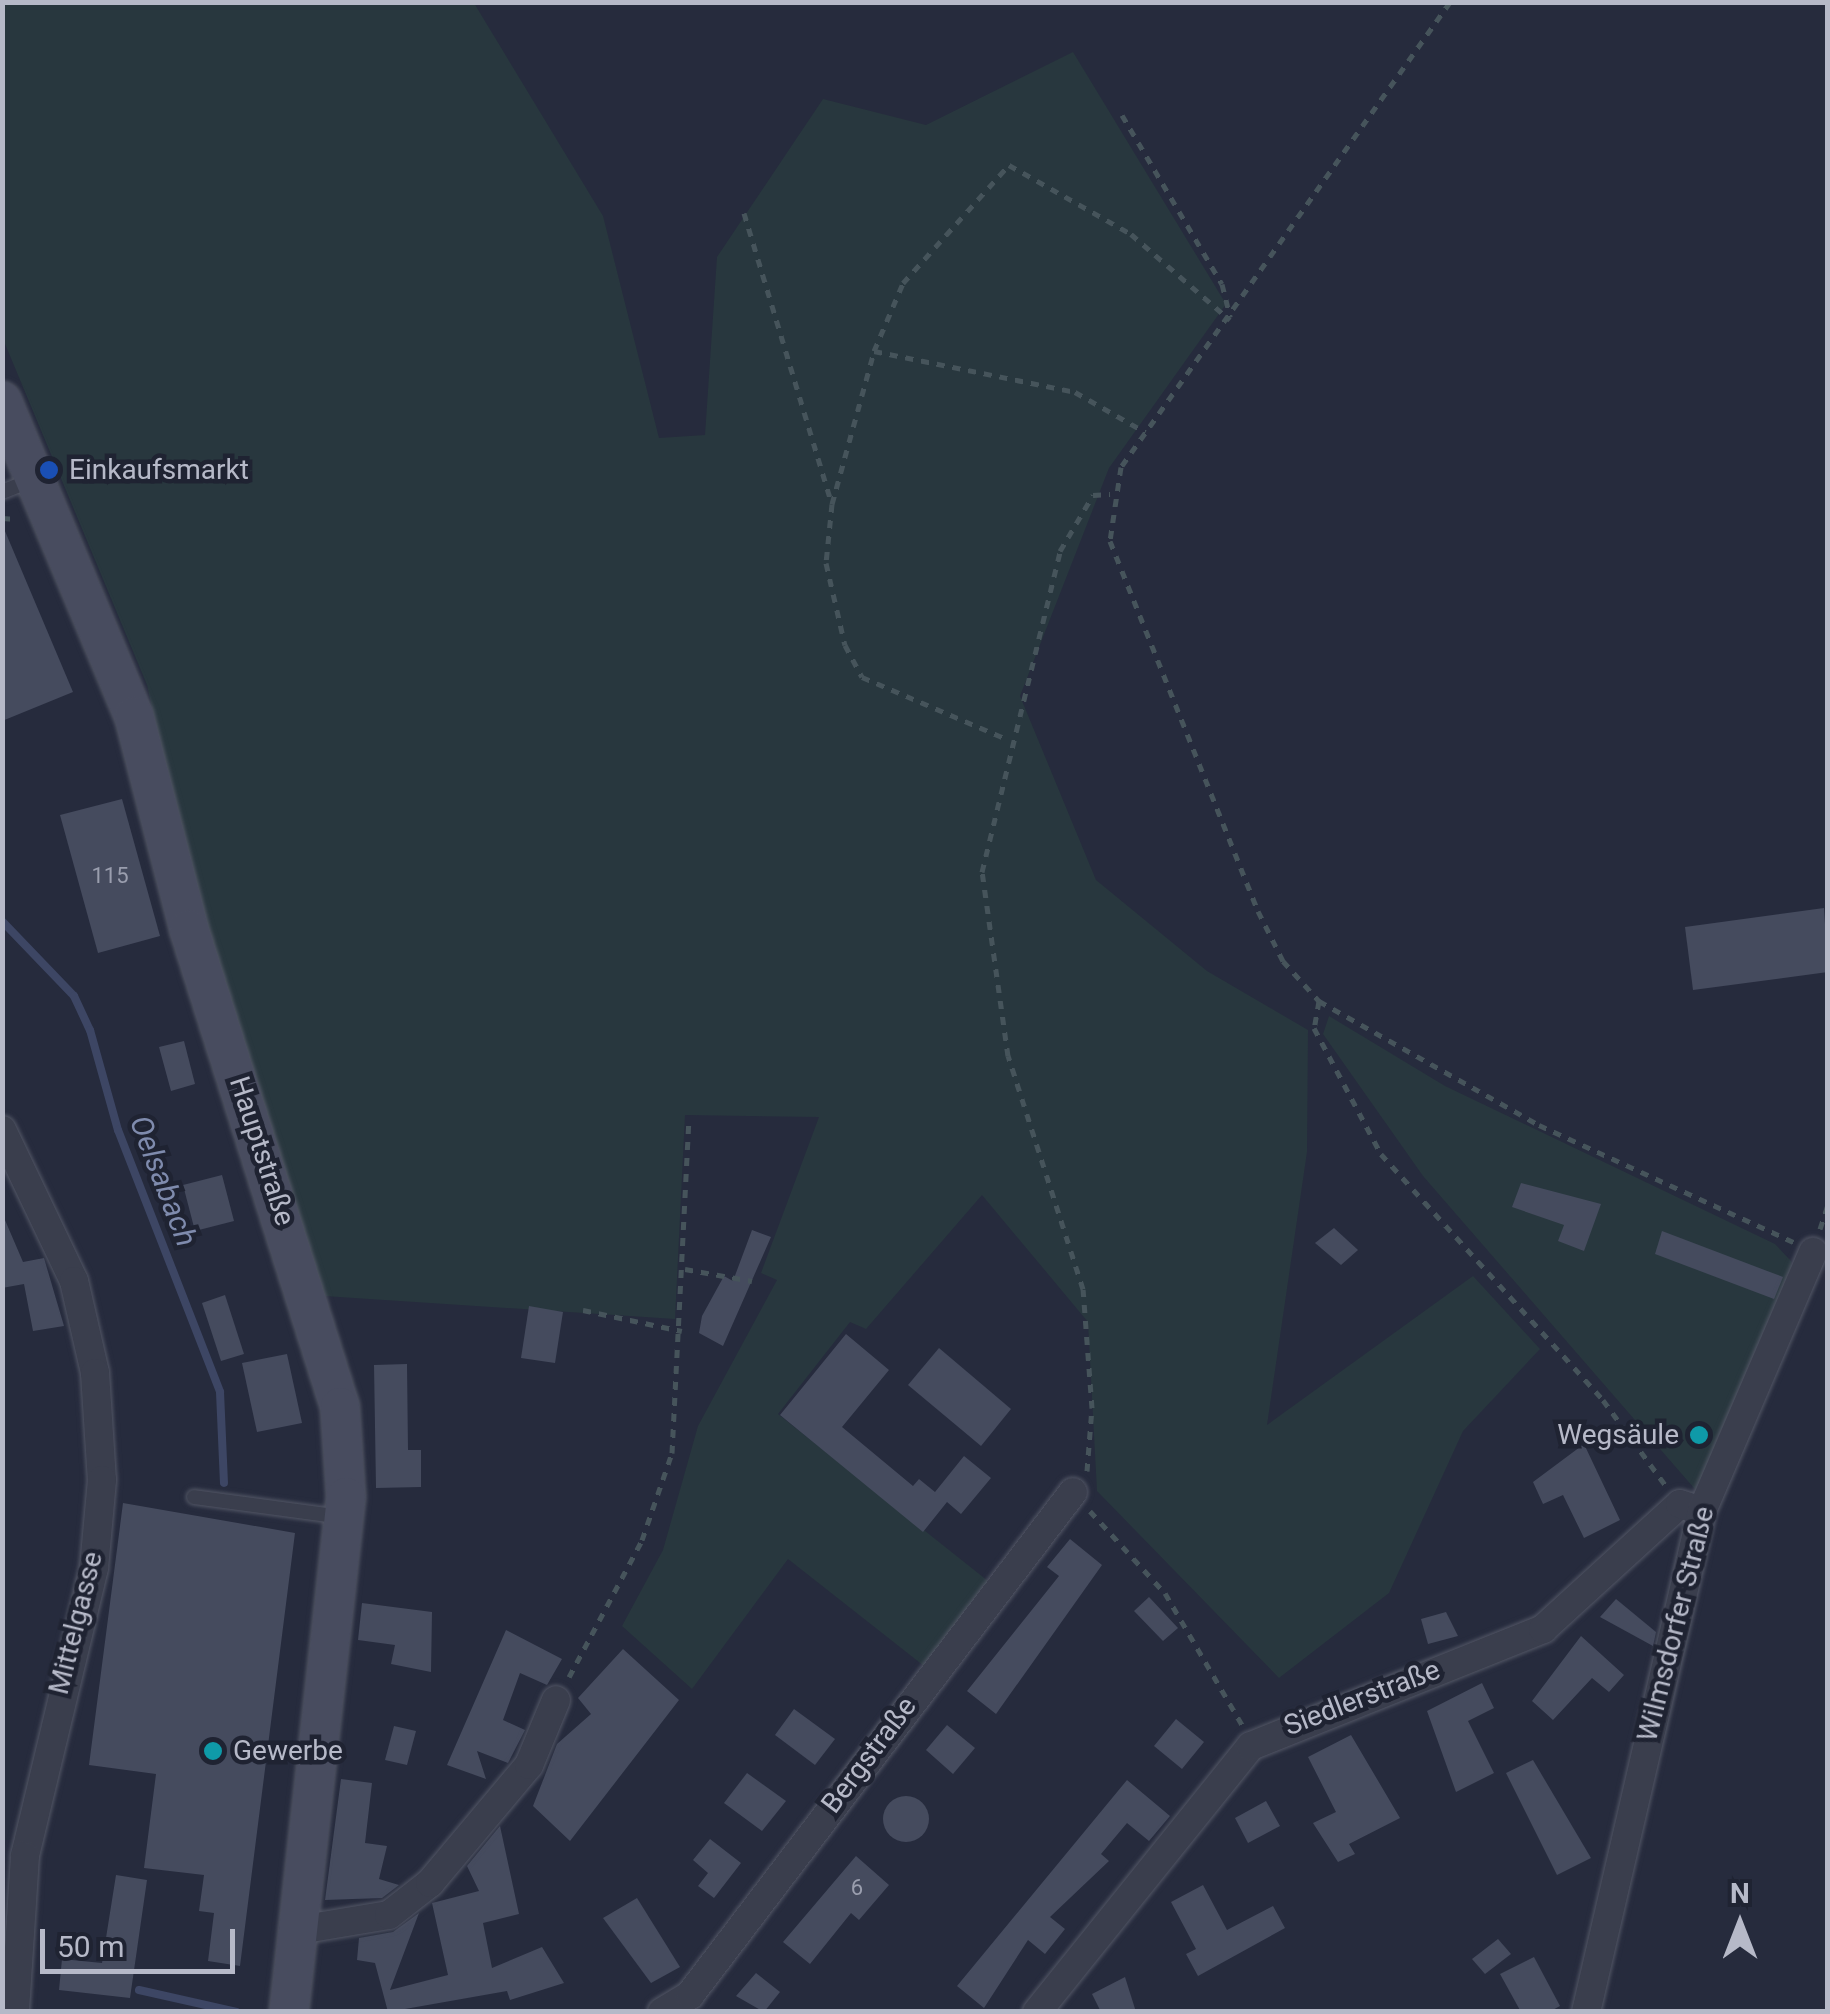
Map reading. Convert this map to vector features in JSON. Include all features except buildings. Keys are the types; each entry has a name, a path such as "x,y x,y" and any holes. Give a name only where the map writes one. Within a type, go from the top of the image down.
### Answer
{"main road":[{"name":"Hauptstraße","path":"2,401 20,485 134,716 198,983 320,1324 340,1407 344,1517 293,1930 289,2012"}],"street":[{"name":"Mittelgasse","path":"2,1130 74,1281 95,1372 102,1480 94,1568 25,1856 14,2012"},
{"name":"Wilmsdorfer Straße","path":"1586,2012 1691,1508 1812,1252"},
{"name":"Bergstraße","path":"662,2012 690,1995 1073,1492"},
{"name":"Siedlerstraße","path":"1037,2012 1252,1746 1543,1629 1691,1508"},
{"path":"293,1930 389,1916 430,1882 529,1765 556,1700"}],"lane":[{"path":"194,1497 344,1517"}],"path":[{"path":"1450,2 1230,320 1145,432 1110,494 1110,541 1243,876 1283,961 1319,1001 1539,1126 1812,1252"},
{"path":"1122,115 1222,284 1230,320"},
{"path":"1008,739 862,677 845,645 826,563 832,504 874,351 902,284 1009,165 1132,234 1230,320"},
{"path":"744,213 832,504"},
{"path":"874,351 1075,392 1145,432"},
{"path":"1110,494 1094,495 1060,551 1008,739 982,872 986,952 1088,1322 1091,1442 1073,1492 1165,1593 1219,1672 1252,1746"},
{"path":"1319,1001 1314,1028 1380,1154 1603,1400 1691,1508"},
{"path":"556,1700 648,1523 681,1408 689,1119"},
{"path":"685,1269 752,1281"},
{"path":"583,1310 683,1331"}],"shaded area":[{"path":"3,3 474,3 603,216 659,438 705,435 717,257 823,99 926,125 1073,52 1226,304 1109,468 1020,696 1096,880 1207,971 1308,1030 1307,1152 1267,1425 1473,1276 1540,1349 1463,1431 1389,1593 1279,1678 1097,1491 1088,1322 982,1195 866,1329 850,1322 778,1414 988,1581 924,1666 788,1559 692,1689 622,1626 663,1550 698,1426 777,1280 761,1273 819,1117 685,1115 675,1319 324,1296 196,907 147,685 3,339"},
{"path":"1329,1016 1445,1086 1775,1244 1791,1261 1793,1275 1700,1495 1423,1176 1323,1034"}],"waterway":[{"name":"Oelsabach","path":"2,921 74,996 90,1030 118,1130 220,1392 224,1483"},
{"name":"Oelsabach","path":"139,1990 237,2012"}],"place":[{"name":"Einkaufsmarkt","path":"49,470"},
{"name":"Wegsäule","path":"1699,1435"},
{"name":"Gewerbe","path":"213,1751"}]}
